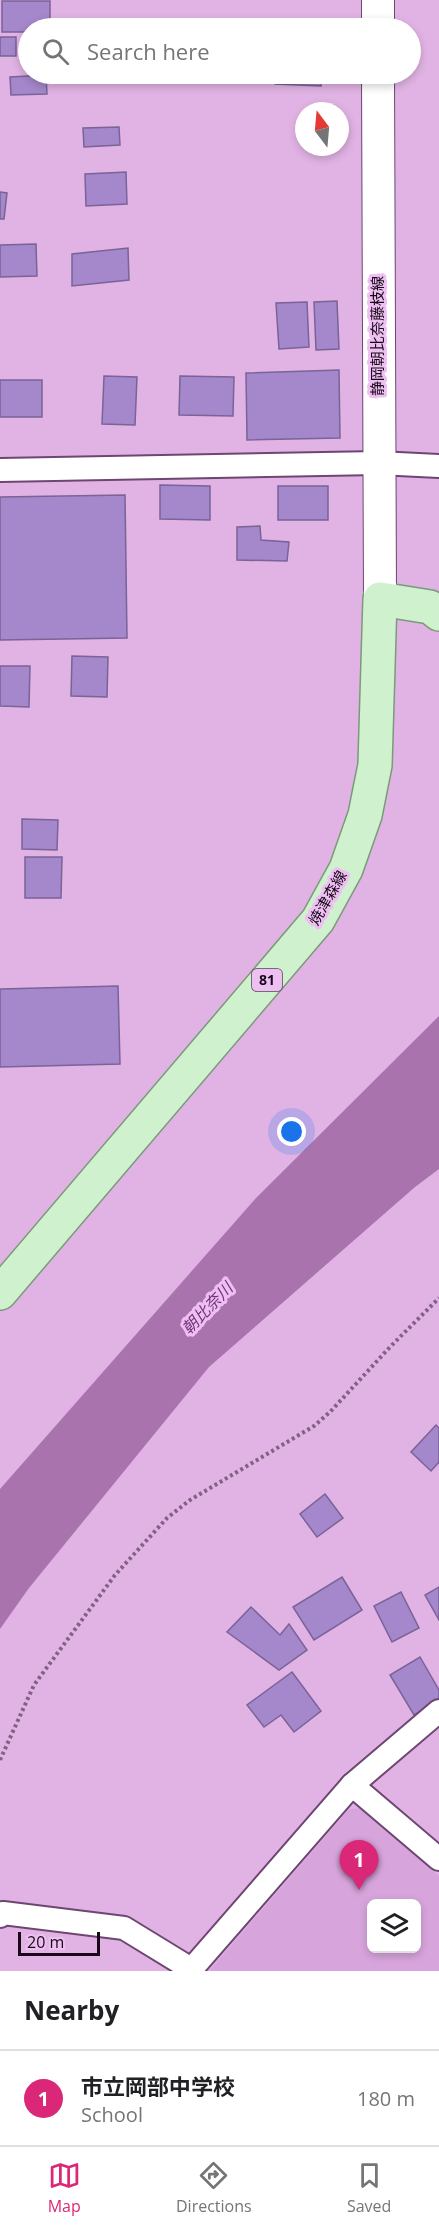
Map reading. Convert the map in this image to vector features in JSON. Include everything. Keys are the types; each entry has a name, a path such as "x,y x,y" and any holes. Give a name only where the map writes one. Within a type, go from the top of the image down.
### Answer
{"main road":[{"path":"378,0 378,18"},
{"name":"静岡朝比奈藤枝線","path":"378,84 380,599"},
{"path":"380,599 430,607 439,614"},
{"name":"焼津森線","path":"0,1293 318,920 346,869 365,815 375,765 380,599"}],"street":[{"path":"0,470 378,463 439,466"},
{"path":"0,1916 3,1913 124,1928 190,1970 352,1785 439,1711"},
{"path":"352,1785 439,1859"}],"path":[{"path":"0,1760 34,1685 115,1575 167,1518 190,1500 314,1426 439,1298"}],"shaded area":[{"path":"361,1808 439,1876 439,1971 209,1971 349,1809"}],"water":[{"name":"朝比奈川","path":"439,1016 439,1169 415,1187 209,1367 29,1588 0,1629 0,1489 256,1198"}],"building":[{"path":"2,1 50,1 50,18 18,18 18,32 2,32"},
{"path":"0,37 16,37 16,56 0,56"},
{"path":"10,77 18,77 18,84 46,84 47,94 11,95"},
{"path":"275,84 321,84 321,86"},
{"path":"119,127 120,145 84,147 83,128"},
{"path":"126,172 127,204 86,206 85,174"},
{"path":"0,192 7,193 4,219 0,219"},
{"path":"36,244 37,276 0,277 0,245"},
{"path":"128,248 129,280 72,286 72,254"},
{"path":"337,301 339,349 316,350 314,302"},
{"path":"307,302 309,347 279,349 276,303"},
{"path":"339,370 340,438 247,440 246,373"},
{"path":"104,376 137,377 135,425 102,424"},
{"path":"180,376 234,377 233,416 179,415"},
{"path":"0,380 42,380 42,417 0,417"},
{"path":"160,485 210,486 210,520 160,519"},
{"path":"278,486 328,486 328,520 278,520"},
{"path":"125,495 127,638 0,640 0,497"},
{"path":"260,526 261,540 289,542 287,561 237,560 237,527"},
{"path":"72,656 108,657 107,697 71,696"},
{"path":"0,666 30,666 29,707 0,706"},
{"path":"22,819 58,820 57,850 22,849"},
{"path":"25,857 62,857 61,898 25,898"},
{"path":"118,986 120,1064 0,1067 0,989"},
{"path":"436,1425 439,1428 439,1462 431,1471 411,1452"},
{"path":"325,1494 343,1518 317,1537 300,1514"},
{"path":"342,1577 362,1610 314,1640 293,1607"},
{"path":"439,1587 439,1620 425,1595"},
{"path":"401,1592 419,1628 392,1642 374,1606"},
{"path":"251,1607 280,1635 289,1624 307,1650 279,1670 227,1632"},
{"path":"420,1657 439,1690 439,1700 414,1715 390,1675"},
{"path":"292,1672 321,1711 294,1732 281,1715 264,1727 247,1705"}],"place":[{"name":"市立岡部中学校","path":"359,1890"}]}
